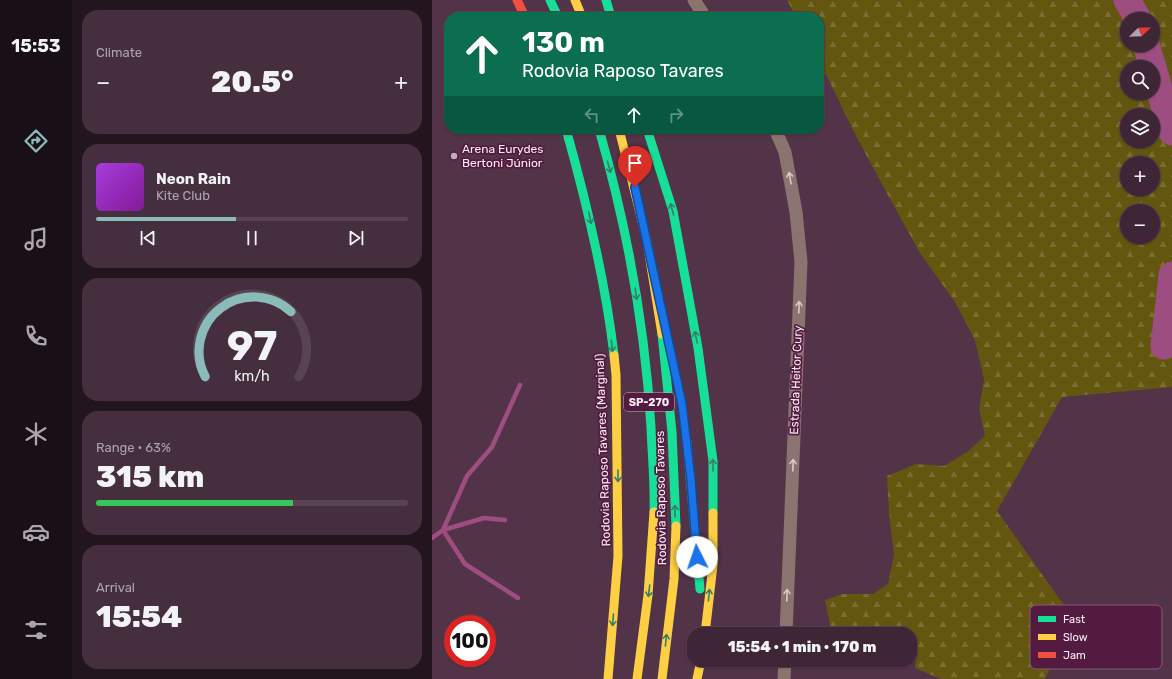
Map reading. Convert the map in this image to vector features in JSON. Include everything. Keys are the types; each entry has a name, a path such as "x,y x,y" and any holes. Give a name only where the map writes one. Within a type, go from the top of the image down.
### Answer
{"highway":[{"path":"517,0 523,12"},
{"path":"550,0 556,12"},
{"path":"575,0 580,12"},
{"path":"606,0 610,12"},
{"name":"Rodovia Raposo Tavares (Marginal)","path":"567,134 589,212 608,305 616,375 618,556 608,679"},
{"name":"Rodovia Raposo Tavares","path":"600,134 620,208 634,279 644,353 650,419 654,509 651,576 638,679"},
{"name":"Rodovia Raposo Tavares","path":"621,134 632,172 653,274 668,376 674,472 675,565 662,679"},
{"path":"649,134 673,211 698,348 713,461 713,565 705,627"},
{"path":"653,274 675,373"},
{"path":"686,434 703,627"},
{"path":"697,679 700,667"}],"street":[{"path":"694,0 702,12"},
{"name":"Estrada Heitor Cury","path":"777,134 785,152 796,212 801,262 786,627"},
{"path":"784,679 785,667"}],"green space":[{"path":"787,0 1172,0 1172,387 1062,397 997,511 1064,605 1030,605 1030,669 1050,669 1045,679 941,679 915,668 917,667 917,627 831,627 825,600 843,594 873,594 888,584 894,555 889,513 887,476 916,464 944,466 967,452 985,436 979,409 984,379 975,340 955,302 920,253 855,134 824,70 824,12 793,12"}],"waterway":[{"path":"1127,0 1134,12"},
{"path":"1148,52 1151,60"},
{"path":"1160,92 1172,132"},
{"path":"1164,346 1172,275"},
{"path":"518,598 465,564 443,530 467,476 492,447 520,385"},
{"path":"432,538 443,530 484,518 505,520"}],"traffic: fast":[{"path":"550,0 556,12"},
{"path":"606,0 610,12"},
{"path":"567,134 581,185 600,269 606,298 614,355"},
{"path":"600,134 626,239 639,314 651,427 654,512"},
{"path":"649,134 673,211 698,348 713,461 713,513"},
{"path":"662,334 672,432 676,526"},
{"path":"687,442 700,589"}],"traffic: slow":[{"path":"575,0 580,12"},
{"path":"620,134 647,241 662,334"},
{"path":"608,679 618,556 616,375 614,355"},
{"path":"637,679 648,595 654,512"},
{"path":"706,627 713,565 713,513"},
{"path":"662,679 674,579 676,526"},
{"path":"697,679 700,667"}],"traffic: jam":[{"path":"517,0 523,12"}],"place":[{"name":"Arena Eurydes Bertoni Júnior","path":"454,156"}],"route":[{"path":"635,187 682,404 691,480 697,557"}]}
